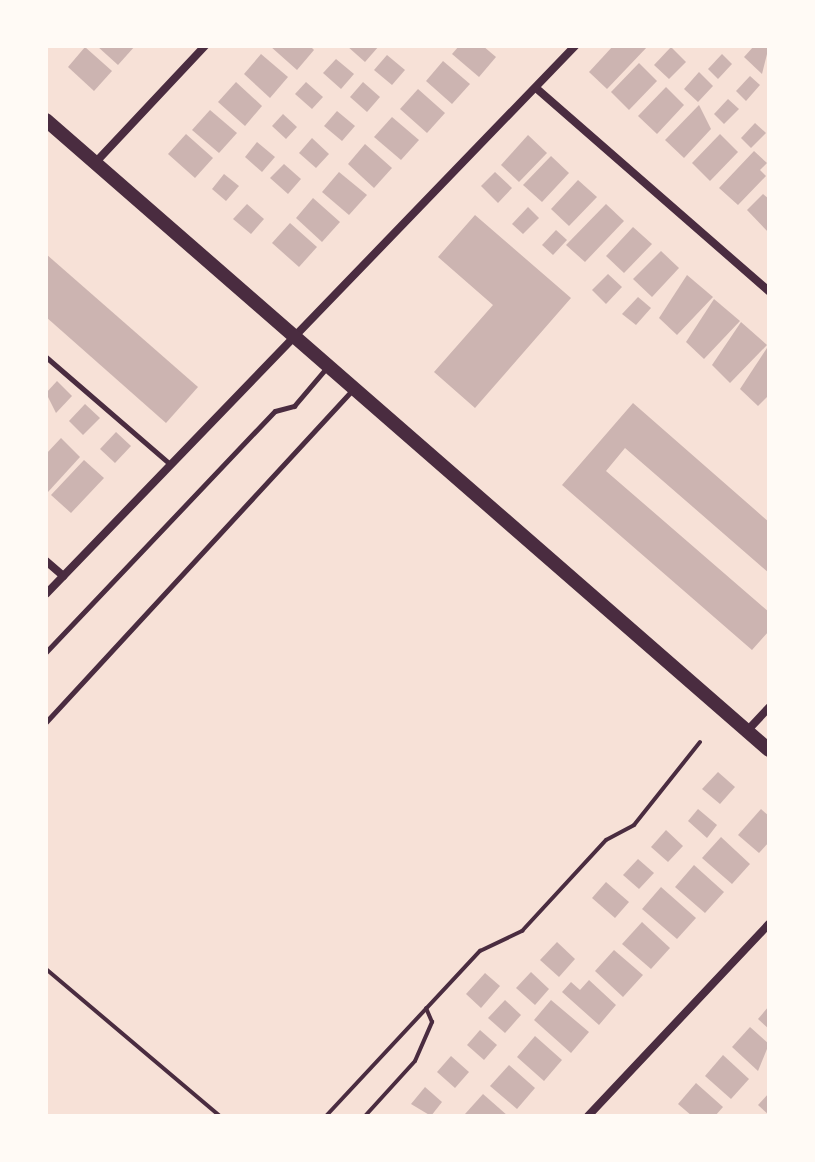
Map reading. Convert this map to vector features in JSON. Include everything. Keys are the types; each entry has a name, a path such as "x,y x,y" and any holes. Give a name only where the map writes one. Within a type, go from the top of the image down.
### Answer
{"main road":[{"path":"46,120 769,750"}],"street":[{"path":"95,163 205,46"},
{"path":"46,594 169,463 575,46"},
{"path":"536,88 769,291"},
{"path":"46,561 63,576"},
{"path":"747,731 769,707"},
{"path":"588,1116 769,924"}],"lane":[{"path":"46,357 169,463"},
{"path":"46,652 275,411 294,406 329,366"},
{"path":"46,722 354,387"}],"path":[{"path":"326,1116 480,951 522,931 606,840 634,825 700,742"},
{"path":"46,969 220,1116"},
{"path":"365,1116 415,1061 432,1022 426,1008"}],"building":[{"path":"97,46 135,46 118,65"},
{"path":"270,46 310,46 314,50 297,70"},
{"path":"347,46 379,46 365,62"},
{"path":"459,46 483,46 496,57 479,77 452,54"},
{"path":"613,46 648,46 607,89 589,72"},
{"path":"754,46 769,46 762,74 744,57"},
{"path":"85,47 112,71 94,91 68,67"},
{"path":"671,47 686,62 669,79 654,65"},
{"path":"261,54 288,77 270,98 244,74"},
{"path":"722,54 732,64 718,79 708,69"},
{"path":"387,55 405,70 392,85 374,70"},
{"path":"336,59 354,74 341,89 323,73"},
{"path":"443,61 470,84 452,104 426,81"},
{"path":"639,63 657,81 629,110 611,92"},
{"path":"699,72 713,86 698,102 684,89"},
{"path":"750,76 760,85 746,101 736,91"},
{"path":"236,82 262,106 245,126 218,102"},
{"path":"306,82 323,97 312,109 295,94"},
{"path":"363,82 380,97 367,112 350,97"},
{"path":"666,87 684,105 657,134 638,116"},
{"path":"418,89 445,113 427,133 400,109"},
{"path":"728,99 739,109 724,124 714,114"},
{"path":"699,105 711,129 684,158 665,140"},
{"path":"210,110 237,133 219,153 192,130"},
{"path":"337,111 355,126 342,141 324,126"},
{"path":"283,114 297,127 286,139 272,126"},
{"path":"392,117 419,140 401,160 374,137"},
{"path":"755,123 766,133 751,148 741,138"},
{"path":"186,134 213,158 195,178 168,154"},
{"path":"720,134 738,152 710,181 692,163"},
{"path":"528,135 547,153 519,182 501,165"},
{"path":"312,138 329,154 316,168 299,153"},
{"path":"257,142 275,157 262,172 245,157"},
{"path":"365,144 392,168 374,188 348,164"},
{"path":"754,151 767,163 760,170 766,176 738,205 719,188"},
{"path":"551,156 569,173 542,202 523,185"},
{"path":"284,164 301,179 288,194 270,178"},
{"path":"339,172 367,195 349,215 322,192"},
{"path":"495,172 512,188 498,203 481,186"},
{"path":"224,174 239,186 226,201 212,189"},
{"path":"578,180 597,197 569,226 551,209"},
{"path":"763,194 769,199 769,233 747,210"},
{"path":"313,198 340,222 322,242 296,218"},
{"path":"247,204 264,219 251,234 233,219"},
{"path":"606,204 624,221 585,262 566,245"},
{"path":"528,207 539,218 523,234 512,224"},
{"path":"475,215 571,298 475,408 434,372 493,305 438,257"},
{"path":"290,223 317,247 299,267 272,243"},
{"path":"633,227 652,244 624,273 606,256"},
{"path":"556,230 567,240 553,255 542,245"},
{"path":"661,251 679,268 652,297 633,279"},
{"path":"46,254 198,387 166,423 46,317"},
{"path":"608,274 622,287 606,304 592,290"},
{"path":"687,275 713,297 677,335 659,318"},
{"path":"638,297 651,308 636,325 622,314"},
{"path":"714,299 740,321 704,359 686,342"},
{"path":"741,322 767,345 730,383 712,365"},
{"path":"769,345 769,395 758,406 740,389"},
{"path":"57,381 72,396 56,413 46,393"},
{"path":"633,403 769,522 769,573 625,448 606,471 769,612 769,631 752,650 562,485"},
{"path":"85,404 100,418 83,435 69,421"},
{"path":"116,432 131,446 115,463 100,449"},
{"path":"61,438 80,457 48,492 46,454"},
{"path":"84,460 104,478 71,513 51,495"},
{"path":"718,772 735,787 720,804 702,789"},
{"path":"698,809 717,825 707,838 688,821"},
{"path":"761,809 769,816 769,842 759,853 738,835"},
{"path":"666,830 683,846 668,862 651,847"},
{"path":"721,837 750,864 732,884 702,858"},
{"path":"638,859 654,873 639,889 623,875"},
{"path":"694,865 724,892 705,913 675,887"},
{"path":"606,882 629,902 615,918 592,898"},
{"path":"661,887 696,918 677,939 642,909"},
{"path":"642,922 670,948 651,969 622,944"},
{"path":"557,942 575,959 559,977 540,960"},
{"path":"614,950 643,975 623,997 595,971"},
{"path":"531,972 549,989 535,1005 516,988"},
{"path":"485,973 500,986 481,1008 466,994"},
{"path":"589,980 616,1005 599,1025 562,992 571,982 580,990"},
{"path":"505,1000 521,1015 505,1033 488,1018"},
{"path":"551,1000 589,1032 571,1053 534,1020"},
{"path":"769,1006 769,1029 758,1019"},
{"path":"750,1027 769,1044 758,1071 732,1047"},
{"path":"480,1030 497,1045 484,1060 467,1045"},
{"path":"535,1036 562,1060 544,1081 517,1057"},
{"path":"723,1055 749,1079 731,1099 705,1076"},
{"path":"451,1056 469,1072 455,1088 437,1072"},
{"path":"509,1065 535,1088 517,1109 490,1086"},
{"path":"696,1083 723,1107 715,1116 692,1116 678,1104"},
{"path":"425,1087 442,1102 431,1116 411,1104"},
{"path":"769,1093 769,1115 758,1105"},
{"path":"483,1094 508,1116 465,1114"}]}
